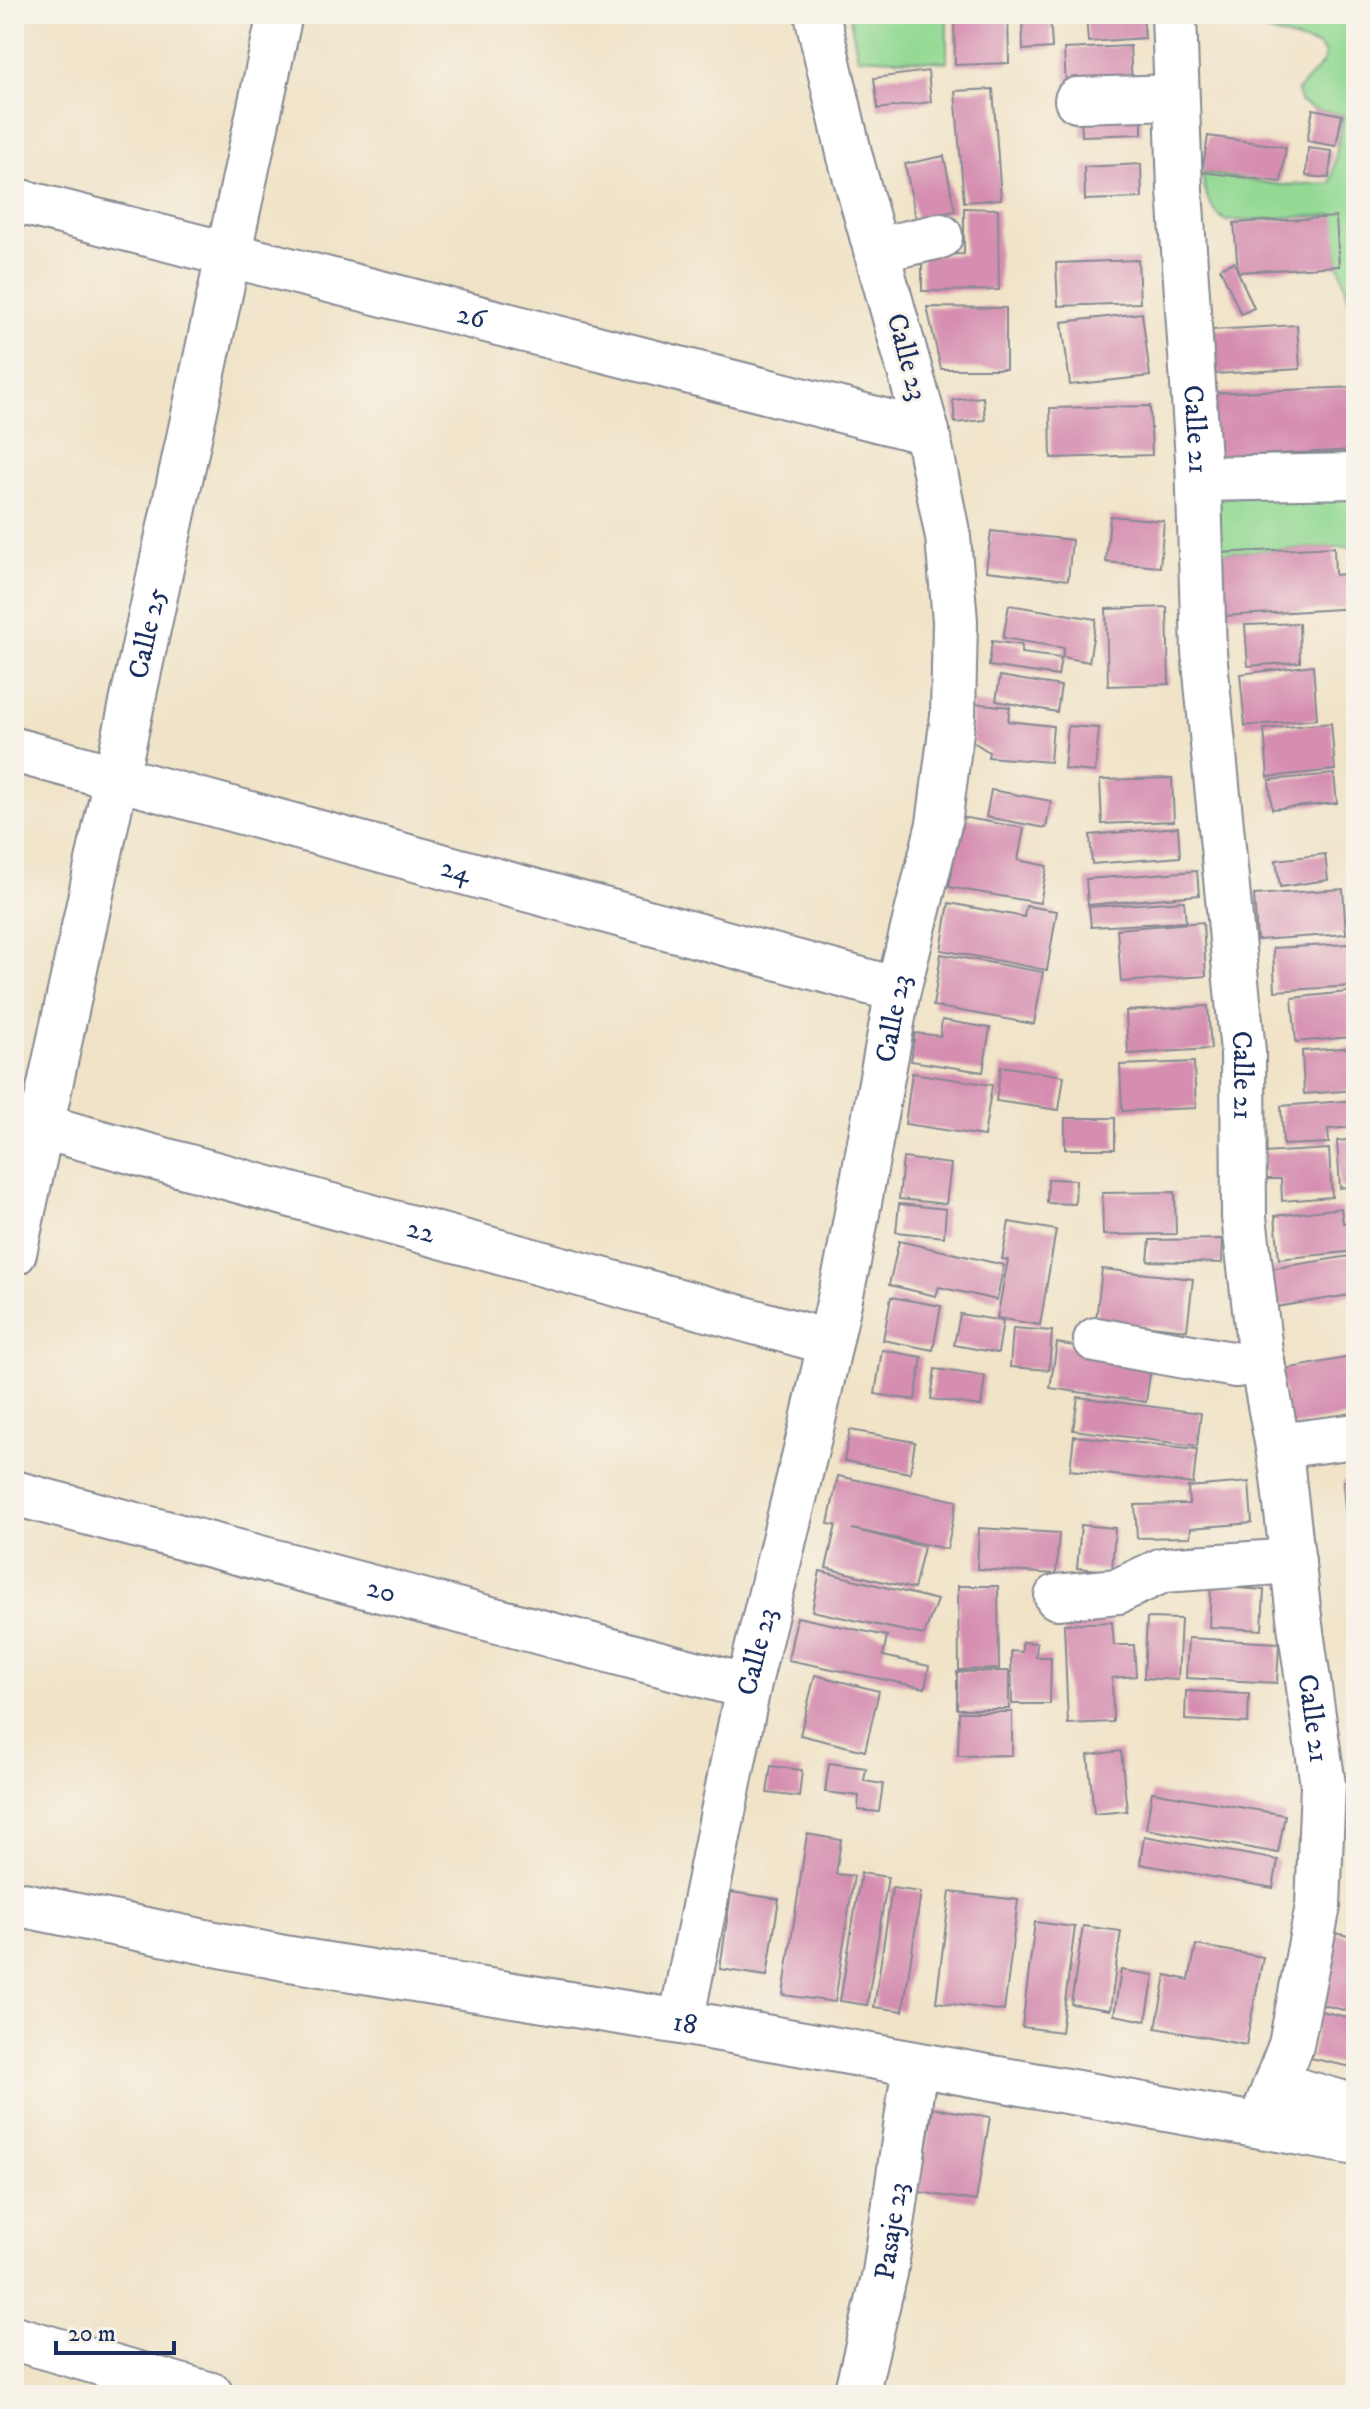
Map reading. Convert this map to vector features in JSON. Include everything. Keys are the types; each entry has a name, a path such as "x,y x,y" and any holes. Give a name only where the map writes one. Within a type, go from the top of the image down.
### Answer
{"street":[{"name":"Calle 25","path":"14,1253 27,1122 114,777 280,14"},
{"name":"Calle 23","path":"681,2022 748,1687 811,1429 852,1240 898,990 939,824 953,716 955,621 948,537 927,432 850,157 817,14"},
{"name":"Calle 21","path":"1174,14 1176,97 1199,479 1204,652 1243,1052 1244,1217 1262,1361 1278,1446 1293,1561 1339,1788 1291,2045 1260,2125"},
{"path":"1077,100 1176,97"},
{"name":"26","path":"14,200 927,432"},
{"path":"877,250 940,236"},
{"path":"1199,479 1356,476"},
{"name":"24","path":"14,750 898,990"},
{"name":"22","path":"27,1122 828,1342"},
{"path":"1096,1340 1236,1365 1262,1361"},
{"path":"1278,1446 1356,1436"},
{"name":"20","path":"14,1493 748,1687"},
{"path":"1057,1597 1118,1591 1163,1570 1293,1561"},
{"name":"18","path":"14,1903 284,1958 681,2022 1356,2143"},
{"name":"Pasaje 23","path":"856,2395 863,2376 885,2273 915,2065"},
{"path":"1278,2085 1356,2107"},
{"path":"14,2338 211,2395"}],"green space":[{"path":"849,14 947,14 947,62 858,57"},
{"path":"1223,14 1356,14 1356,322 1339,265 1334,215 1226,221 1208,200 1203,173 1281,185 1331,183 1343,115 1316,110 1300,102 1297,91 1323,63 1325,53 1319,46 1226,20"},
{"path":"1356,450 1356,461 1215,457"},
{"path":"1356,486 1356,546 1219,553 1218,498"}],"building":[{"path":"954,14 1008,14 1009,63 955,65"},
{"path":"1022,14 1050,14 1052,48 1023,50"},
{"path":"1086,14 1143,14 1145,38 1088,42"},
{"path":"1130,46 1132,86 1066,88 1064,49"},
{"path":"928,71 931,102 878,109 874,78"},
{"path":"993,89 1001,199 964,202 955,91"},
{"path":"1313,109 1342,115 1336,146 1307,141"},
{"path":"1142,112 1142,134 1082,136 1081,114"},
{"path":"1208,136 1286,147 1281,182 1202,172"},
{"path":"1308,148 1332,151 1329,178 1306,176"},
{"path":"944,156 955,211 916,219 905,164"},
{"path":"1141,164 1142,198 1085,200 1084,167"},
{"path":"964,208 998,209 999,290 922,291 922,255 964,254"},
{"path":"1336,217 1339,266 1238,272 1234,223"},
{"path":"1138,260 1140,303 1058,306 1056,263"},
{"path":"1234,262 1254,308 1241,314 1220,268"},
{"path":"927,307 1006,308 1006,369 941,369"},
{"path":"1142,313 1150,376 1070,385 1062,322"},
{"path":"1297,325 1300,369 1215,374 1212,330"},
{"path":"1356,387 1356,450 1215,457 1212,393"},
{"path":"983,397 985,420 955,423 953,400"},
{"path":"1150,406 1152,455 1051,458 1050,408"},
{"path":"1110,516 1164,521 1160,567 1106,562"},
{"path":"991,531 1072,540 1068,580 986,571"},
{"path":"1334,547 1335,575 1356,573 1356,608 1223,616 1219,553"},
{"path":"1009,605 1096,619 1089,662 1062,657 1064,648 1003,638"},
{"path":"1167,607 1169,684 1108,686 1106,609"},
{"path":"1299,623 1300,662 1248,666 1245,625"},
{"path":"992,641 1022,645 1021,653 1061,658 1058,676 989,666"},
{"path":"1313,665 1317,719 1245,726 1240,674"},
{"path":"1000,676 1061,686 1057,712 996,701"},
{"path":"972,703 1010,707 1008,721 1053,726 1050,762 988,757 989,752 972,741"},
{"path":"1331,723 1335,770 1268,777 1264,729"},
{"path":"1068,726 1099,728 1095,772 1064,769"},
{"path":"1334,774 1337,803 1272,809 1269,780"},
{"path":"1172,778 1174,821 1102,824 1100,780"},
{"path":"991,790 1051,801 1046,828 986,817"},
{"path":"961,817 1024,828 1018,860 1047,866 1040,903 949,887"},
{"path":"1178,827 1180,857 1092,864 1090,835"},
{"path":"1325,854 1328,880 1280,887 1276,860"},
{"path":"1197,871 1199,895 1088,905 1086,879"},
{"path":"1343,889 1346,934 1257,940 1254,895"},
{"path":"1184,901 1186,922 1091,927 1089,907"},
{"path":"949,903 1024,917 1026,906 1057,911 1047,970 941,950"},
{"path":"1203,922 1206,976 1121,982 1117,929"},
{"path":"1349,944 1352,986 1275,991 1273,948"},
{"path":"941,954 1043,972 1034,1024 933,1006"},
{"path":"1356,991 1356,1018 1349,1019 1351,1037 1296,1042 1292,998"},
{"path":"1208,1006 1211,1049 1128,1054 1126,1011"},
{"path":"942,1020 990,1028 983,1072 911,1061 915,1033 940,1036"},
{"path":"1356,1047 1356,1090 1304,1094 1302,1051"},
{"path":"1194,1062 1196,1108 1122,1111 1120,1065"},
{"path":"1001,1066 1064,1076 1059,1110 996,1101"},
{"path":"912,1073 992,1085 984,1136 905,1124"},
{"path":"1356,1100 1356,1127 1328,1129 1329,1143 1283,1145 1281,1106"},
{"path":"1065,1118 1115,1118 1115,1149 1065,1149"},
{"path":"1356,1139 1356,1186 1340,1188 1337,1141"},
{"path":"1329,1149 1332,1197 1282,1201 1281,1179 1265,1179 1263,1153"},
{"path":"903,1158 951,1164 946,1204 899,1199"},
{"path":"1048,1179 1076,1180 1075,1204 1047,1203"},
{"path":"1175,1192 1176,1234 1103,1235 1102,1193"},
{"path":"899,1204 946,1209 944,1237 896,1232"},
{"path":"1341,1208 1343,1223 1356,1222 1356,1251 1279,1259 1275,1216"},
{"path":"1009,1222 1056,1230 1040,1325 997,1318 1008,1260 1002,1259"},
{"path":"1223,1239 1222,1263 1148,1261 1150,1240"},
{"path":"899,1241 1004,1265 997,1300 939,1287 936,1296 889,1285"},
{"path":"1356,1255 1356,1294 1276,1307 1269,1269"},
{"path":"1102,1269 1193,1279 1187,1330 1096,1320"},
{"path":"891,1297 941,1306 933,1350 883,1340"},
{"path":"960,1314 1003,1321 998,1353 954,1345"},
{"path":"1013,1328 1052,1331 1049,1370 1010,1367"},
{"path":"1057,1343 1152,1360 1146,1402 1050,1388"},
{"path":"882,1350 922,1357 915,1400 875,1394"},
{"path":"1356,1356 1356,1415 1289,1427 1280,1370"},
{"path":"935,1369 985,1376 981,1406 931,1399"},
{"path":"1078,1397 1201,1413 1197,1446 1073,1430"},
{"path":"850,1430 915,1442 910,1473 844,1461"},
{"path":"1074,1436 1197,1449 1193,1484 1070,1470"},
{"path":"838,1476 957,1501 947,1549 852,1529 924,1547 914,1589 826,1568 836,1525 828,1524"},
{"path":"1343,1481 1356,1481 1356,1534 1347,1535"},
{"path":"1249,1482 1252,1523 1191,1528 1190,1537 1137,1538 1135,1505 1189,1504 1188,1487"},
{"path":"1081,1525 1115,1528 1112,1571 1077,1568"},
{"path":"979,1528 1059,1533 1056,1574 977,1569"},
{"path":"820,1571 937,1600 924,1635 812,1611"},
{"path":"958,1586 998,1586 999,1669 959,1670"},
{"path":"1211,1586 1264,1590 1262,1630 1209,1627"},
{"path":"797,1617 887,1636 883,1656 929,1666 925,1688 788,1660"},
{"path":"1147,1618 1181,1619 1178,1680 1144,1678"},
{"path":"1112,1622 1114,1645 1134,1645 1136,1676 1112,1678 1113,1722 1068,1724 1064,1624"},
{"path":"1188,1638 1279,1643 1277,1683 1186,1678"},
{"path":"1022,1642 1037,1643 1036,1657 1051,1657 1050,1704 1012,1704 1011,1651 1022,1652"},
{"path":"1009,1671 1009,1709 957,1709 957,1672"},
{"path":"815,1675 879,1691 865,1751 800,1735"},
{"path":"1186,1691 1249,1694 1248,1723 1185,1720"},
{"path":"959,1712 1012,1712 1012,1755 958,1756"},
{"path":"1121,1751 1127,1811 1094,1814 1088,1755"},
{"path":"829,1763 866,1768 864,1781 883,1784 879,1812 858,1810 859,1796 825,1792"},
{"path":"771,1766 802,1770 799,1797 767,1793"},
{"path":"1152,1792 1285,1815 1278,1853 1146,1829"},
{"path":"807,1834 841,1840 836,1874 854,1876 835,2002 783,1995"},
{"path":"1144,1836 1278,1860 1273,1888 1140,1864"},
{"path":"861,1873 888,1877 867,2005 840,2001"},
{"path":"1356,1876 1356,1901 1350,1900"},
{"path":"892,1888 921,1892 903,2011 874,2007"},
{"path":"731,1892 779,1899 767,1976 720,1969"},
{"path":"950,1892 1018,1900 1004,2011 936,2002"},
{"path":"1035,1922 1075,1927 1061,2032 1022,2027"},
{"path":"1083,1926 1121,1931 1110,2010 1071,2004"},
{"path":"1336,1933 1356,1938 1356,2013 1319,2004"},
{"path":"1196,1945 1263,1957 1246,2045 1156,2028 1166,1975 1189,1980"},
{"path":"1121,1970 1154,1975 1146,2021 1114,2015"},
{"path":"1320,2011 1356,2019 1356,2068 1310,2058"},
{"path":"933,2108 990,2117 976,2201 919,2192"}]}
